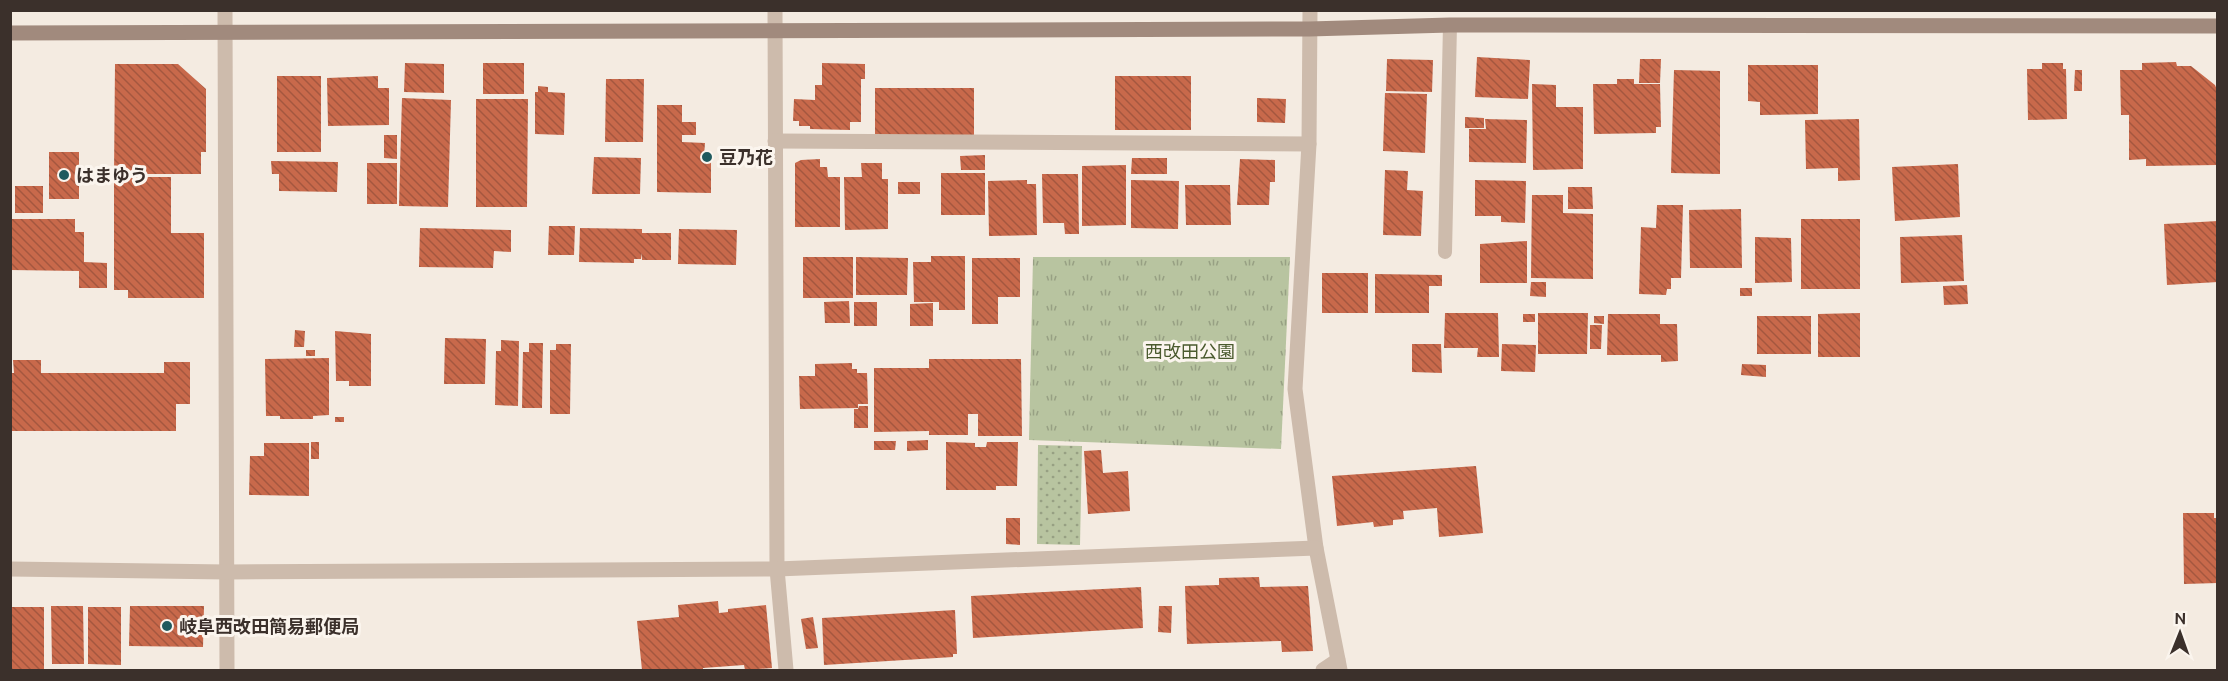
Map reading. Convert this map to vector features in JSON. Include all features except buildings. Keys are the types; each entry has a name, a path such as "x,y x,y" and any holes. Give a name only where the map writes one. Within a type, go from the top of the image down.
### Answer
{"street":[{"path":"225,10 227,670"},
{"path":"776,10 777,568 786,670"},
{"path":"1310,10 1309,144 1295,389 1316,548 1339,665 1323,670"},
{"path":"10,33 776,28 1309,29 1450,25 2217,26"},
{"path":"775,141 1309,144"},
{"path":"10,570 226,572 777,568 1316,548"}],"lane":[{"path":"1445,252 1450,25"}],"green space":[{"name":"西改田公園","path":"1033,257 1290,257 1281,449 1029,440"},
{"path":"1038,445 1082,446 1080,545 1037,544"}],"place":[{"name":"豆乃花","path":"707,157"},
{"name":"はまゆう","path":"64,175"},
{"name":"岐阜西改田簡易郵便局","path":"167,626"}]}
